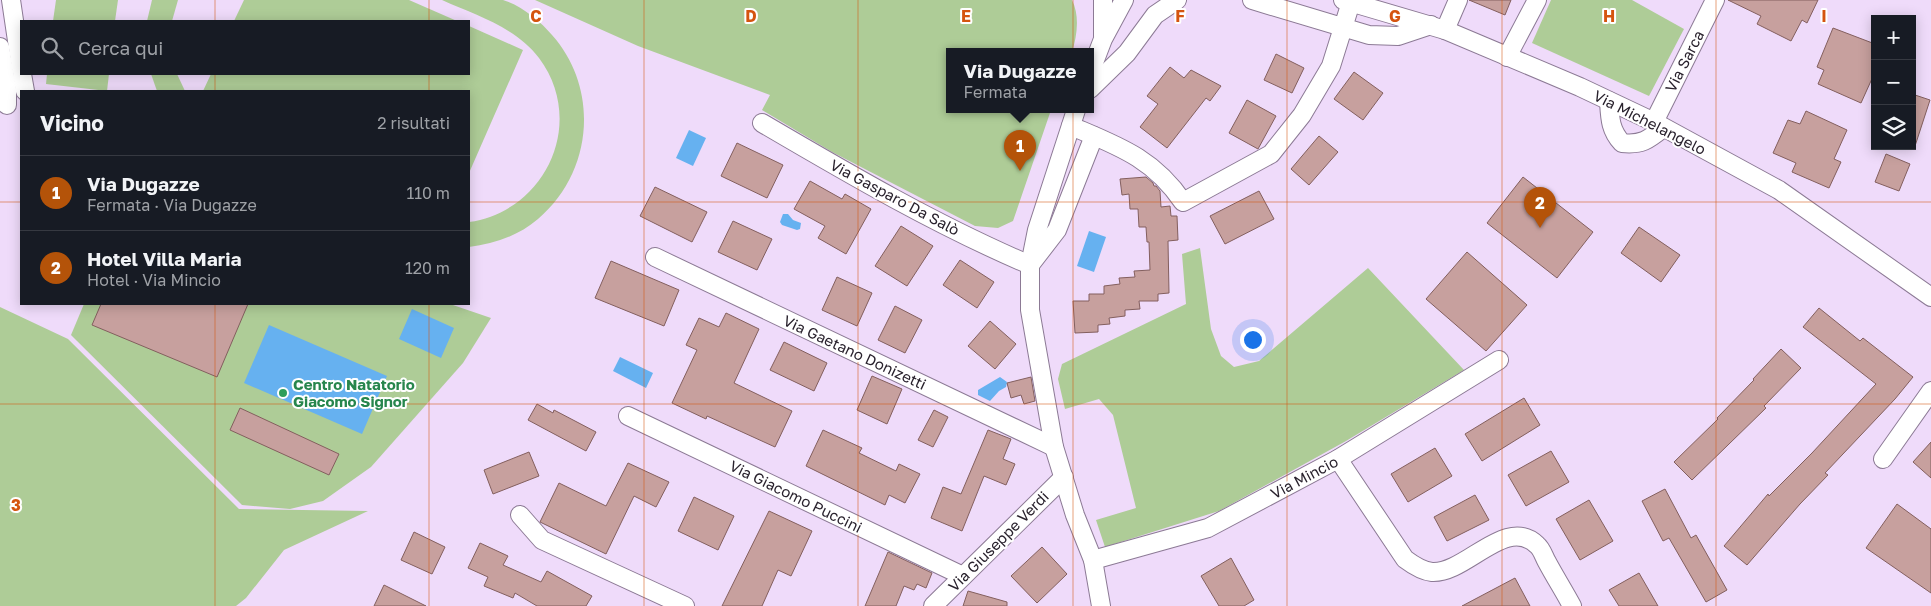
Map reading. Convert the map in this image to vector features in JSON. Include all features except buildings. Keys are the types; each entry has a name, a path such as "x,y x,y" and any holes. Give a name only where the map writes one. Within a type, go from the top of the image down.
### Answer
{"street":[{"path":"11,0 20,61"},
{"path":"1103,0 1103,39"},
{"path":"1094,62 1103,39 1124,0"},
{"path":"1094,85 1127,53 1155,15 1177,0"},
{"path":"1252,0 1369,34 1398,36 1438,28 1458,0"},
{"path":"1508,57 1536,0"},
{"name":"Via Sarca","path":"1658,125 1715,0"},
{"path":"1101,606 1092,560 1075,516 1054,447 1030,310 1030,265 1037,230 1073,118 1094,136 1124,148 1151,165 1174,189 1183,202 1270,154 1302,115 1330,66 1342,26 1357,2"},
{"name":"Via Michelangelo","path":"1357,2 1438,28 1580,87 1658,125 1779,190 1931,297"},
{"path":"0,47 8,90 7,105 20,98"},
{"path":"22,75 25,90"},
{"path":"1609,101 1610,121 1614,134 1622,143 1636,144 1650,139 1658,125"},
{"name":"Via Gasparo Da Salò","path":"762,123 926,215 1030,265"},
{"path":"1030,265 1057,230 1094,136"},
{"name":"Via Gaetano Donizetti","path":"655,257 1054,447"},
{"name":"Via Mincio","path":"1092,560 1208,528 1338,459 1500,360"},
{"path":"1883,459 1931,390"},
{"name":"Via Giacomo Puccini","path":"628,416 963,576"},
{"path":"1338,459 1405,559 1420,569 1433,572 1450,570 1497,541 1514,536 1527,538 1538,546 1572,606"},
{"name":"Via Giuseppe Verdi","path":"933,606 1064,477"},
{"path":"520,515 542,540 685,606"}],"green space":[{"path":"56,0 118,0 115,20 53,20"},
{"path":"152,0 178,0 172,20 147,20"},
{"path":"244,0 409,0 455,20 234,20"},
{"path":"442,0 503,0 517,6 542,24 567,56 578,80 583,105 584,130 579,154 570,178 556,200 538,219 514,235 488,244 470,247 470,222 496,214 519,201 538,182 551,160 558,135 559,109 553,83 539,58 519,38 481,17"},
{"path":"535,0 1072,0 1075,6 1077,26 1073,48 946,48 946,113 1050,113 1013,221 998,228 975,226 832,152 762,110 770,95 638,46"},
{"path":"1551,0 1632,0 1684,29 1649,96 1532,43"},
{"path":"470,26 523,50 470,171 470,90 203,90 211,75 470,75"},
{"path":"47,75 109,75 107,90 46,84"},
{"path":"151,75 177,75 185,90 157,90"},
{"path":"1200,248 1211,329 1221,356 1234,367 1259,361 1368,268 1464,370 1346,441 1219,511 1105,547 1096,520 1136,508 1113,415 1099,399 1065,409 1058,379 1062,364 1186,304 1182,254"},
{"name":"Centro Natatorio Giacomo Signor","path":"84,305 453,305 491,318 463,363 371,467 323,501 290,509 242,505 71,335"},
{"path":"0,307 68,339 239,509 368,511 284,550 246,598 236,606 0,606"}],"water":[{"path":"689,130 706,138 693,166 676,158"},
{"path":"783,214 788,214 793,220 801,223 800,229 797,230 782,225 780,222"},
{"path":"1089,231 1106,237 1094,272 1077,266"},
{"path":"412,309 454,328 441,358 399,339"},
{"path":"269,325 387,376 362,434 244,383"},
{"path":"620,357 653,373 646,388 613,371"},
{"path":"1000,377 1007,382 1006,387 999,391 990,401 978,395 978,390"}],"place":[{"name":"Via Dugazze","path":"1020,171"},
{"name":"Hotel Villa Maria","path":"1540,228"},
{"name":"Centro Natatorio Giacomo Signor","path":"283,393"}]}
